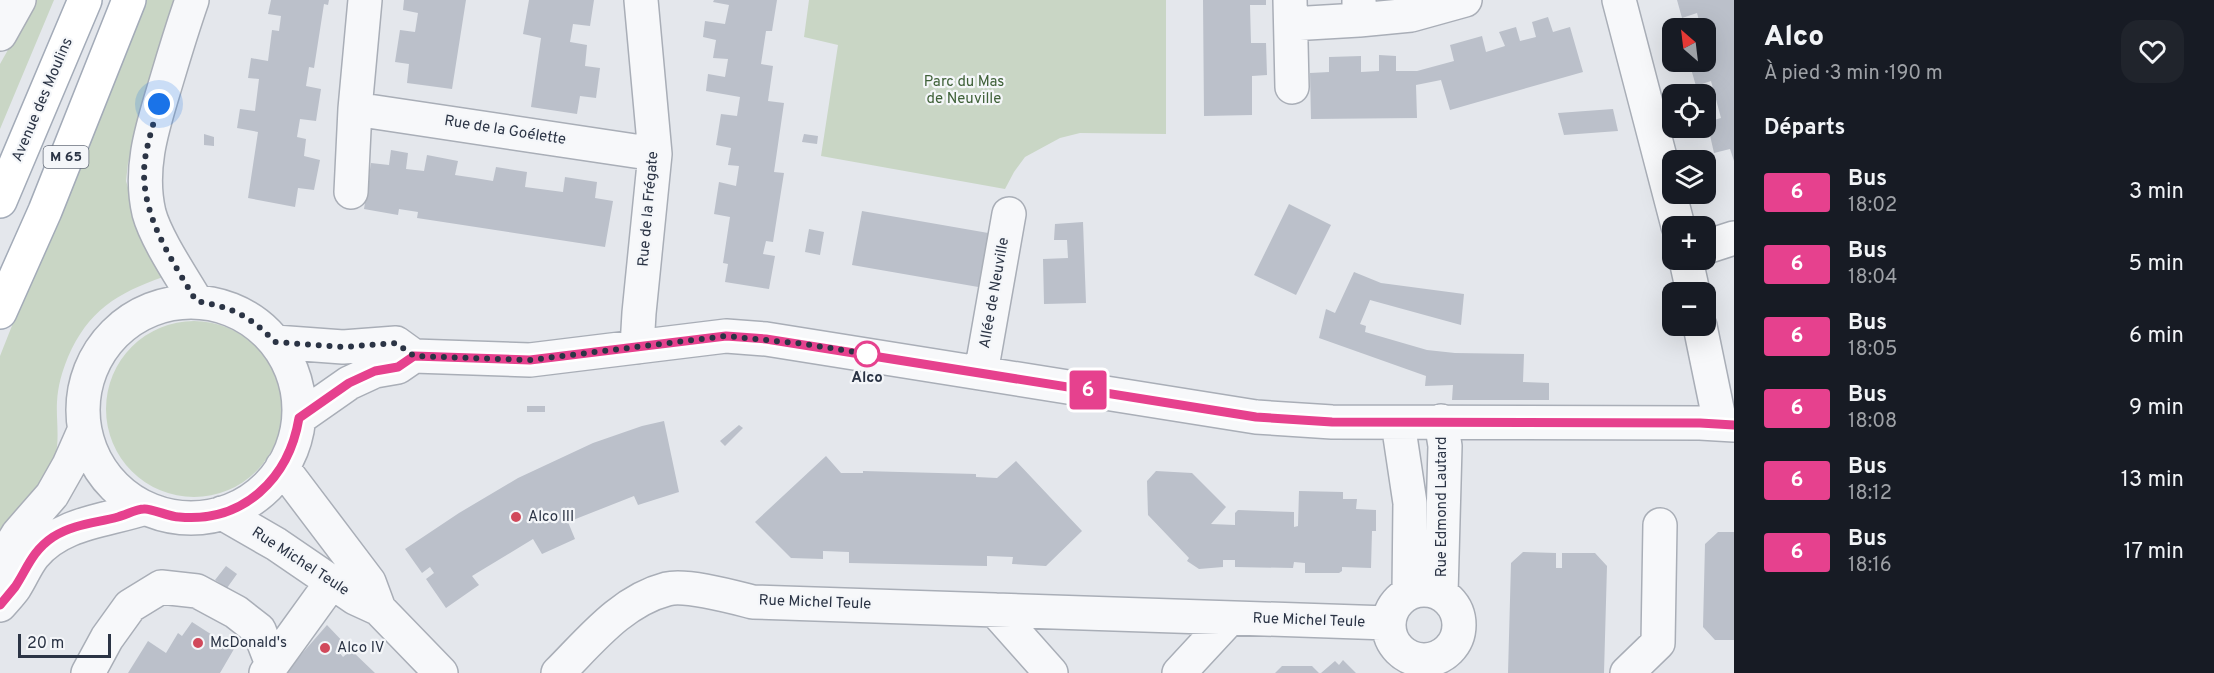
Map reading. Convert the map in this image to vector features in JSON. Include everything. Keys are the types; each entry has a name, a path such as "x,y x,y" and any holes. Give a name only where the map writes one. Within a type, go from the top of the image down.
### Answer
{"main road":[{"name":"Avenue des Moulins","path":"0,201 85,0"},
{"name":"M 65","path":"0,312 45,211 129,0"}],"street":[{"path":"0,34 19,0"},
{"path":"192,0 153,126 145,160 145,184 150,214 168,254 196,301"},
{"path":"351,192 364,0"},
{"name":"Rue de la Frégate","path":"637,347 656,154 641,0"},
{"path":"1292,87 1291,12 1359,10 1411,15 1465,0"},
{"path":"1619,0 1675,216"},
{"name":"Rue de la Goélette","path":"355,109 656,154"},
{"name":"Allée de Neuville","path":"981,373 1009,214"},
{"path":"1716,244 1734,238"},
{"path":"196,301 219,305 240,313 259,326 275,342 287,359 295,379 299,418 296,435 282,467 256,496 222,513 179,518 145,508 112,485 94,460 84,431 82,406 86,382 94,359 108,339 127,322 148,310 172,303 196,301"},
{"path":"275,342 343,347 396,343 414,356 530,360 726,336 766,339 1256,417 1398,423 1441,421 1482,424 1727,424 1703,336"},
{"path":"299,418 349,383 375,371 398,367 414,356"},
{"name":"Rue Edmond Lautard","path":"1441,421 1445,446 1441,594"},
{"path":"1398,423 1410,503 1409,593"},
{"path":"0,570 18,534 52,495 84,431"},
{"name":"Rue Michel Teule","path":"282,467 369,582 379,609"},
{"path":"0,605 16,586 25,567 35,554 53,537 82,524 117,517 145,508"},
{"name":"Rue Michel Teule","path":"222,513 276,544 331,584 379,609 441,673"},
{"path":"1627,673 1658,643 1660,525"},
{"path":"269,669 331,584"},
{"path":"90,671 107,638 130,606 161,586 197,591 236,612 259,630 269,669"},
{"name":"Rue Michel Teule","path":"558,673 616,615 640,600 668,589 713,592 753,602 1388,623"},
{"path":"1430,590 1441,594 1456,610 1459,632 1443,665 1420,661 1402,663 1389,635 1388,623 1394,605 1409,593 1430,590"},
{"path":"995,610 1051,673"},
{"path":"236,612 226,631 247,649 248,663 241,673"},
{"path":"1179,673 1230,618"}],"green space":[{"path":"36,0 54,0 0,129 0,64"},
{"path":"141,0 180,0 128,163 126,181 137,217 163,277 118,297 95,316 76,341 59,384 57,444 51,469 39,491 0,542 0,356"},
{"name":"Parc du Mas de Neuville","path":"809,0 1166,0 1166,134 1080,133 1060,138 1025,157 1005,189 821,156 838,45 804,37"},
{"path":"194,321 228,328 243,336 256,347 267,360 275,375 282,409 275,443 267,458 256,471 243,482 228,490 194,497 160,490 145,482 132,471 121,458 113,443 106,409 113,375 121,360 132,347 145,336 160,328"}],"building":[{"path":"271,0 329,0 328,5 324,4 314,68 309,67 306,86 321,89 316,121 300,119 297,137 306,139 304,156 320,160 314,190 298,188 295,207 248,198 258,132 237,128 240,109 255,111 259,79 248,78 251,58 268,61 272,30 279,31 281,16 268,14"},
{"path":"404,0 466,0 452,89 407,83 409,64 395,62 400,30 415,32 418,13 403,10"},
{"path":"529,0 594,0 590,26 573,24 570,42 587,45 585,66 600,68 596,98 580,96 577,114 531,107 541,38 523,34"},
{"path":"714,0 777,0 772,31 766,31 761,64 773,66 768,101 784,103 774,172 784,173 773,242 766,241 763,254 775,256 769,289 725,282 728,264 723,263 730,217 714,214 719,182 736,186 739,166 728,165 731,148 716,145 721,114 737,116 740,97 706,91 708,74 725,77 728,59 713,58 716,40 703,37 705,21 725,24 729,5 713,2"},
{"path":"1203,0 1266,0 1266,5 1250,5 1251,43 1266,43 1267,75 1252,76 1252,115 1204,116"},
{"path":"1677,0 1734,0 1734,161 1730,149 1716,152 1716,150 1713,150 1711,138 1716,138 1716,119 1721,118 1716,100 1716,84 1712,84 1711,81 1695,84 1692,72 1716,72 1716,18 1698,18 1697,13 1682,18"},
{"path":"1548,17 1553,32 1570,27 1583,72 1450,110 1441,80 1416,85 1417,118 1311,119 1310,73 1329,72 1329,57 1361,56 1361,72 1379,71 1379,55 1396,56 1396,71 1417,71 1454,61 1450,45 1482,36 1486,52 1505,46 1499,32 1516,27 1520,41 1536,37 1532,22"},
{"path":"1613,109 1618,131 1564,135 1558,113"},
{"path":"204,134 214,137 214,146 204,145"},
{"path":"804,134 818,136 817,144 802,142"},
{"path":"391,150 408,153 406,169 424,171 427,155 458,161 455,175 493,181 496,167 527,172 525,187 563,192 565,177 597,182 595,198 613,201 605,247 417,218 418,212 399,209 398,215 364,209 371,163 389,165"},
{"path":"1289,204 1331,225 1296,295 1254,275"},
{"path":"862,211 994,234 984,288 852,265"},
{"path":"1083,222 1086,303 1044,304 1043,259 1068,258 1067,240 1054,240 1055,224"},
{"path":"809,229 824,232 820,255 805,252"},
{"path":"1354,272 1381,283 1464,294 1461,325 1370,300 1360,324 1366,326 1365,332 1427,350 1455,353 1524,354 1523,382 1549,383 1549,400 1452,400 1453,385 1425,386 1426,376 1319,338 1326,309 1335,313"},
{"path":"527,406 545,406 545,412 527,412"},
{"name":"Alco III","path":"664,421 679,492 638,505 634,496 568,522 575,539 542,554 533,539 472,576 479,585 446,608 426,579 434,573 430,567 422,573 405,549 518,478 593,443"},
{"path":"739,425 743,428 725,446 720,441"},
{"path":"826,456 841,473 863,473 863,471 976,474 976,477 997,478 1016,461 1082,531 1046,566 1012,564 1013,557 987,556 987,566 849,563 849,552 823,551 823,559 791,558 755,522"},
{"path":"1156,471 1192,473 1226,507 1211,524 1235,525 1235,513 1238,510 1294,512 1294,527 1298,526 1299,491 1343,492 1343,499 1357,499 1356,509 1376,510 1376,531 1372,531 1371,568 1342,567 1339,573 1305,573 1305,563 1294,562 1293,568 1235,567 1235,560 1223,560 1223,567 1199,569 1187,561 1189,558 1148,515 1147,481"},
{"path":"1718,532 1734,532 1734,640 1715,640 1703,627 1705,544"},
{"path":"1523,552 1556,553 1556,568 1562,568 1562,553 1595,553 1607,566 1604,673 1508,673 1511,563"},
{"path":"226,566 237,574 227,588 215,580"},
{"name":"McDonald's","path":"192,622 234,649 220,673 128,673 148,641 166,653 178,633 182,636"},
{"name":"Alco IV","path":"327,625 346,645 339,652 343,657 351,650 375,673 285,673"},
{"path":"1343,660 1356,673 1321,673 1335,661 1339,665"},
{"path":"1282,666 1312,666 1319,673 1275,673"}],"bus line":[{"name":"6","path":"0,605 16,586 25,567 35,554 53,537 82,524 117,517 145,508 179,518 222,513 240,506 256,496 282,467 296,435 299,418 349,383 375,371 398,367 414,356 530,360 726,336 805,344 1256,417 1332,422 1720,423 1734,425"}],"place":[{"name":"Alco","path":"867,354"},
{"name":"Alco III","path":"516,517"},
{"name":"McDonald's","path":"198,643"},
{"name":"Alco IV","path":"325,648"}],"route":[{"path":"159,104 145,160 145,184 150,214 168,254 196,301 219,305 240,313 259,326 275,342 343,347 396,343 414,356 530,360 726,336 766,339 867,354"}]}
